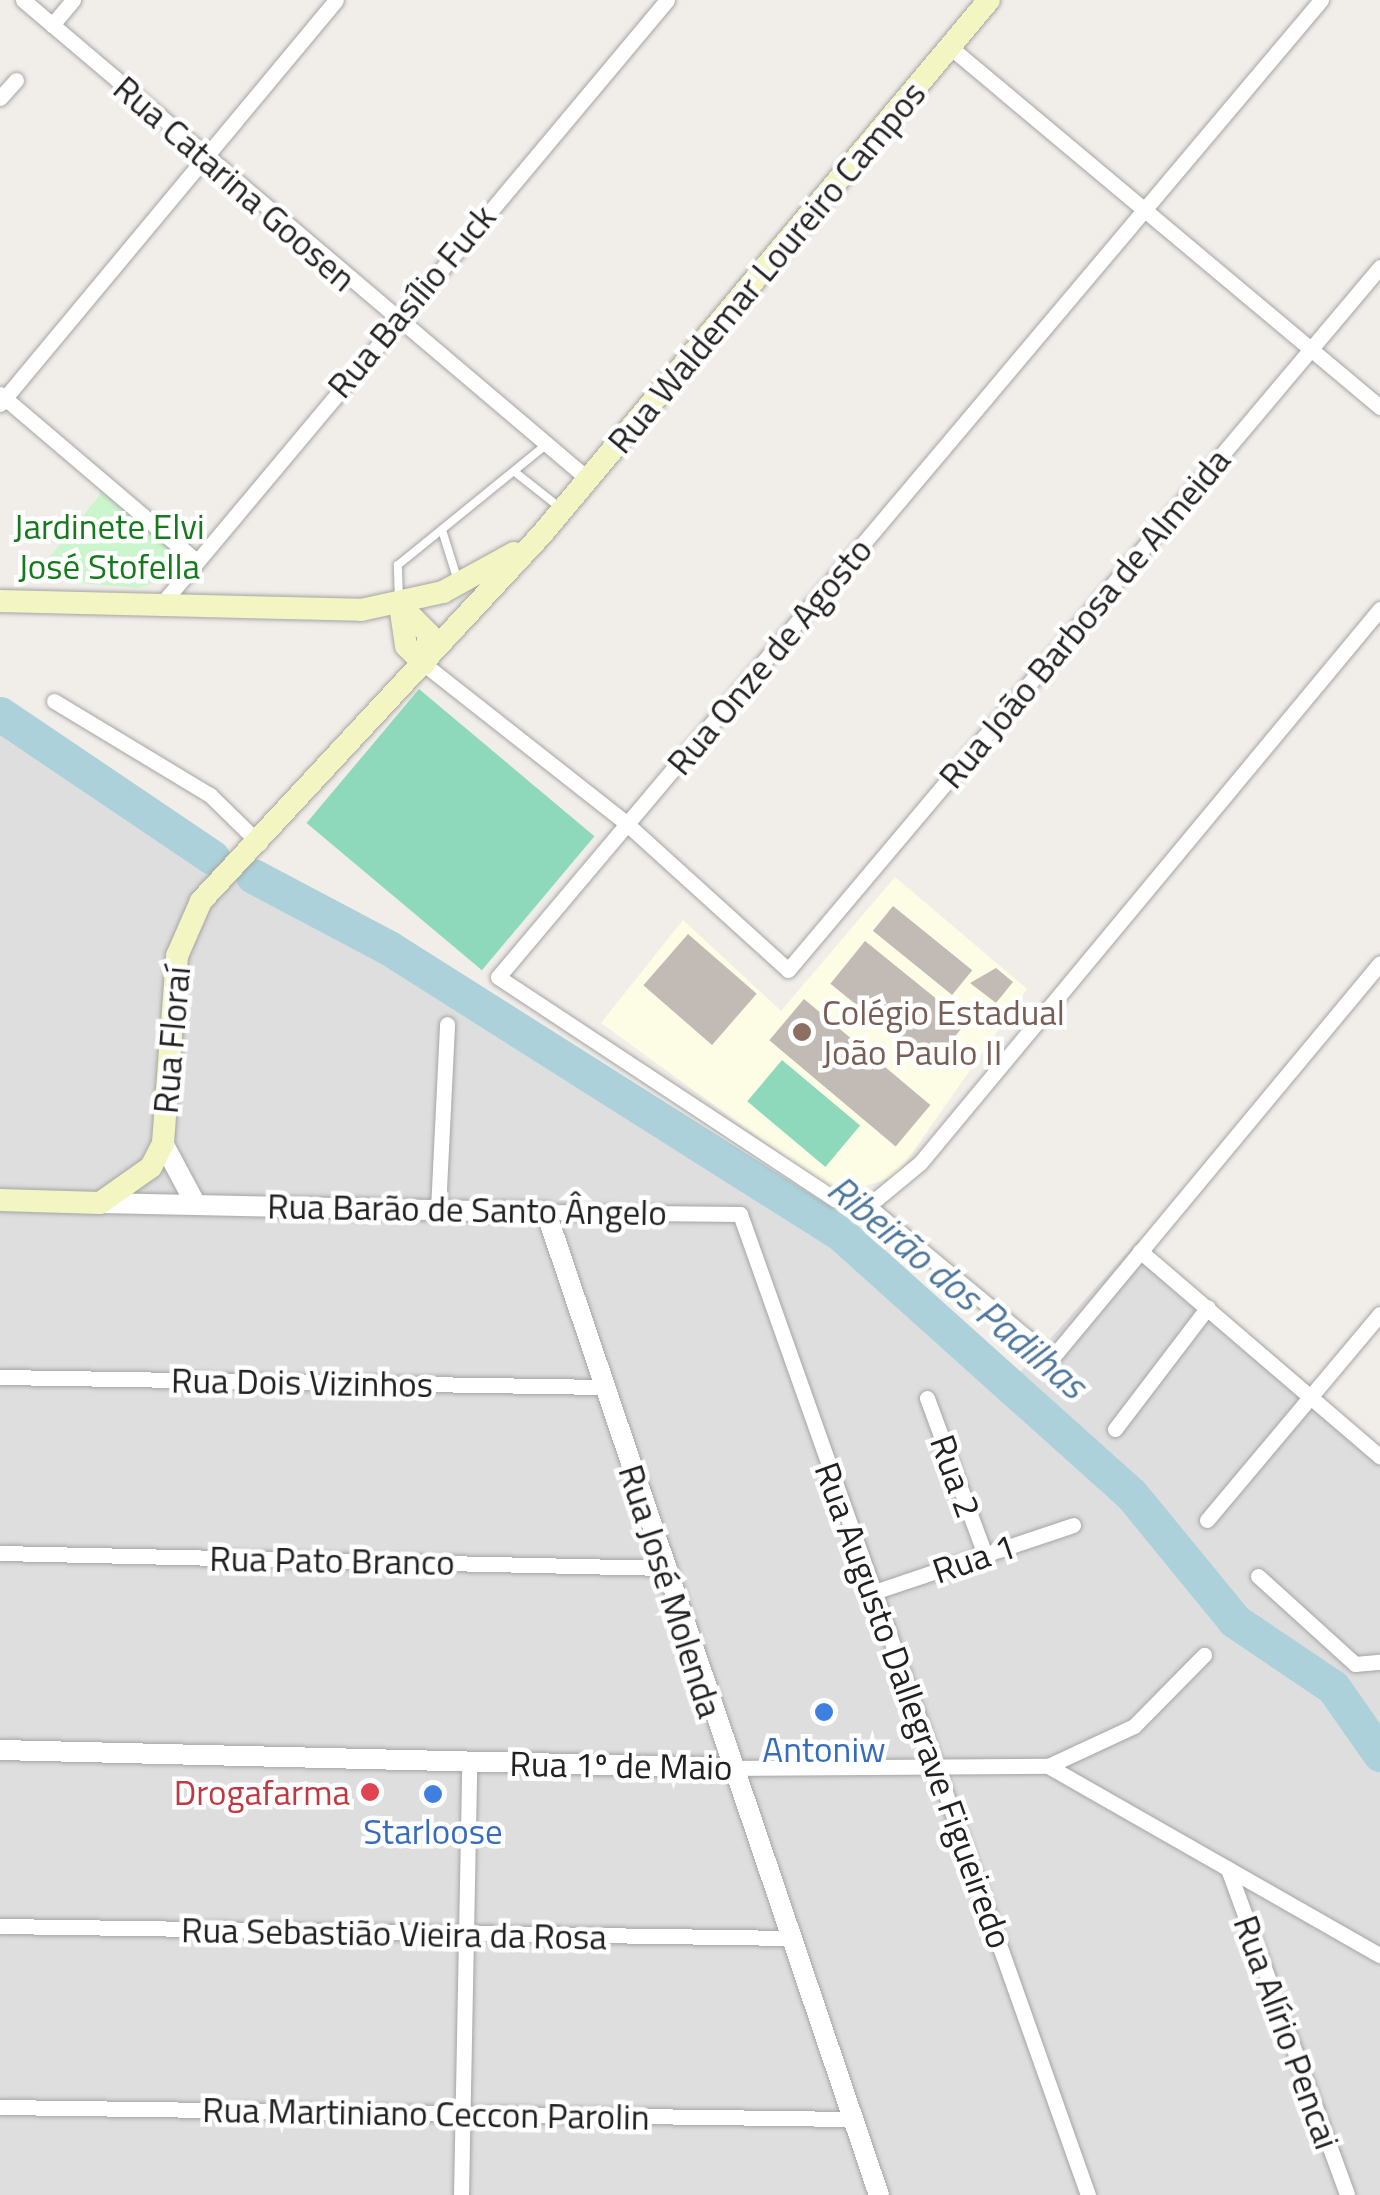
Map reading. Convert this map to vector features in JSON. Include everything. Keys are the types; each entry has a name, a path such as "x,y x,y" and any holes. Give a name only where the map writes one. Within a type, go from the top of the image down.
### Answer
{"main road":[{"name":"Rua Waldemar Loureiro Campos","path":"236,868 542,534 989,0"},
{"name":"Rua Waldemar Loureiro Campos","path":"0,602 400,605 460,585 542,534"},
{"path":"400,605 406,646 424,664"},
{"name":"Rua Floraí","path":"100,1202 150,1167 163,1143 180,942 202,902 236,868"},
{"name":"Rua Barão de Santo Ângelo","path":"0,1200 100,1202"}],"street":[{"name":"Rua Catarina Goosen","path":"23,0 395,320 548,442 588,479"},
{"path":"52,25 73,0"},
{"path":"193,558 2,399 336,0"},
{"name":"Rua Basílio Fuck","path":"160,606 193,558 666,0"},
{"name":"Rua Onze de Agosto","path":"868,1206 835,1199 498,977 1321,0"},
{"path":"950,48 1148,207 1380,407"},
{"path":"0,98 16,80"},
{"name":"Rua João Barbosa de Almeida","path":"628,824 788,970 1380,267"},
{"path":"1380,609 920,1163 868,1206 1052,1358 1380,963"},
{"path":"424,664 628,824"},
{"path":"54,701 210,795 259,844"},
{"path":"438,1210 447,1024"},
{"path":"163,1143 195,1203"},
{"path":"0,1200 0,1210"},
{"name":"Rua Barão de Santo Ângelo","path":"100,1202 740,1214"},
{"name":"Rua José Molenda","path":"546,1212 730,1768 879,2195"},
{"name":"Rua Augusto Dallegrave Figueiredo","path":"740,1214 1088,2195"},
{"path":"1140,1251 1312,1394 1380,1457"},
{"path":"1116,1429 1208,1307"},
{"path":"1207,1520 1380,1314"},
{"name":"Rua Dois Vizinhos","path":"0,1377 604,1387"},
{"name":"Rua 2","path":"927,1398 986,1554"},
{"name":"Rua 1","path":"874,1592 1074,1525"},
{"name":"Rua Pato Branco","path":"0,1553 664,1568"},
{"path":"1258,1576 1354,1664 1380,1662"},
{"name":"Rua 1º de Maio","path":"0,1750 730,1768 1048,1766 1134,1726 1204,1655"},
{"path":"461,2195 469,1762"},
{"path":"1048,1766 1380,1955"},
{"name":"Rua Alírio Pencai","path":"1228,1868 1347,2195"},
{"name":"Rua Sebastião Vieira da Rosa","path":"0,1926 467,1937 788,1938"},
{"name":"Rua Martiniano Ceccon Parolin","path":"0,2107 852,2119"}],"lane":[{"path":"400,605 398,565 548,442"},
{"path":"515,472 563,509"},
{"path":"442,530 460,585"}],"shaded area":[{"path":"0,714 212,857 389,948 841,1234 1007,1387 1138,1240 1317,1391 1306,1405 1380,1459 1380,2195 0,2195"},
{"name":"Colégio Estadual João Paulo II","path":"895,877 1027,989 896,1176 838,1195 601,1023 683,920 781,1011"}],"green space":[{"name":"Jardinete Elvi José Stofella","path":"102,492 167,543 173,558 160,581 138,588 32,579"},
{"path":"419,689 594,836 482,970 307,823"},
{"path":"782,1060 860,1126 825,1167 747,1101"}],"building":[{"path":"893,906 972,970 952,995 873,931"},
{"path":"688,934 757,994 712,1045 643,985"},
{"path":"865,941 966,1023 931,1066 830,984"},
{"path":"996,968 1013,982 996,1003 970,983"},
{"path":"804,999 930,1105 896,1146 769,1040"}],"waterway":[{"name":"Ribeirão dos Padilhas","path":"0,714 212,857"},
{"name":"Ribeirão dos Padilhas","path":"253,876 389,948 841,1234 1131,1494 1235,1621 1333,1687 1380,1754"}],"place":[{"name":"Colégio Estadual João Paulo II","path":"802,1032"},
{"name":"Antoniw","path":"824,1712"},
{"name":"Drogafarma","path":"370,1792"},
{"name":"Starloose","path":"433,1794"}]}
